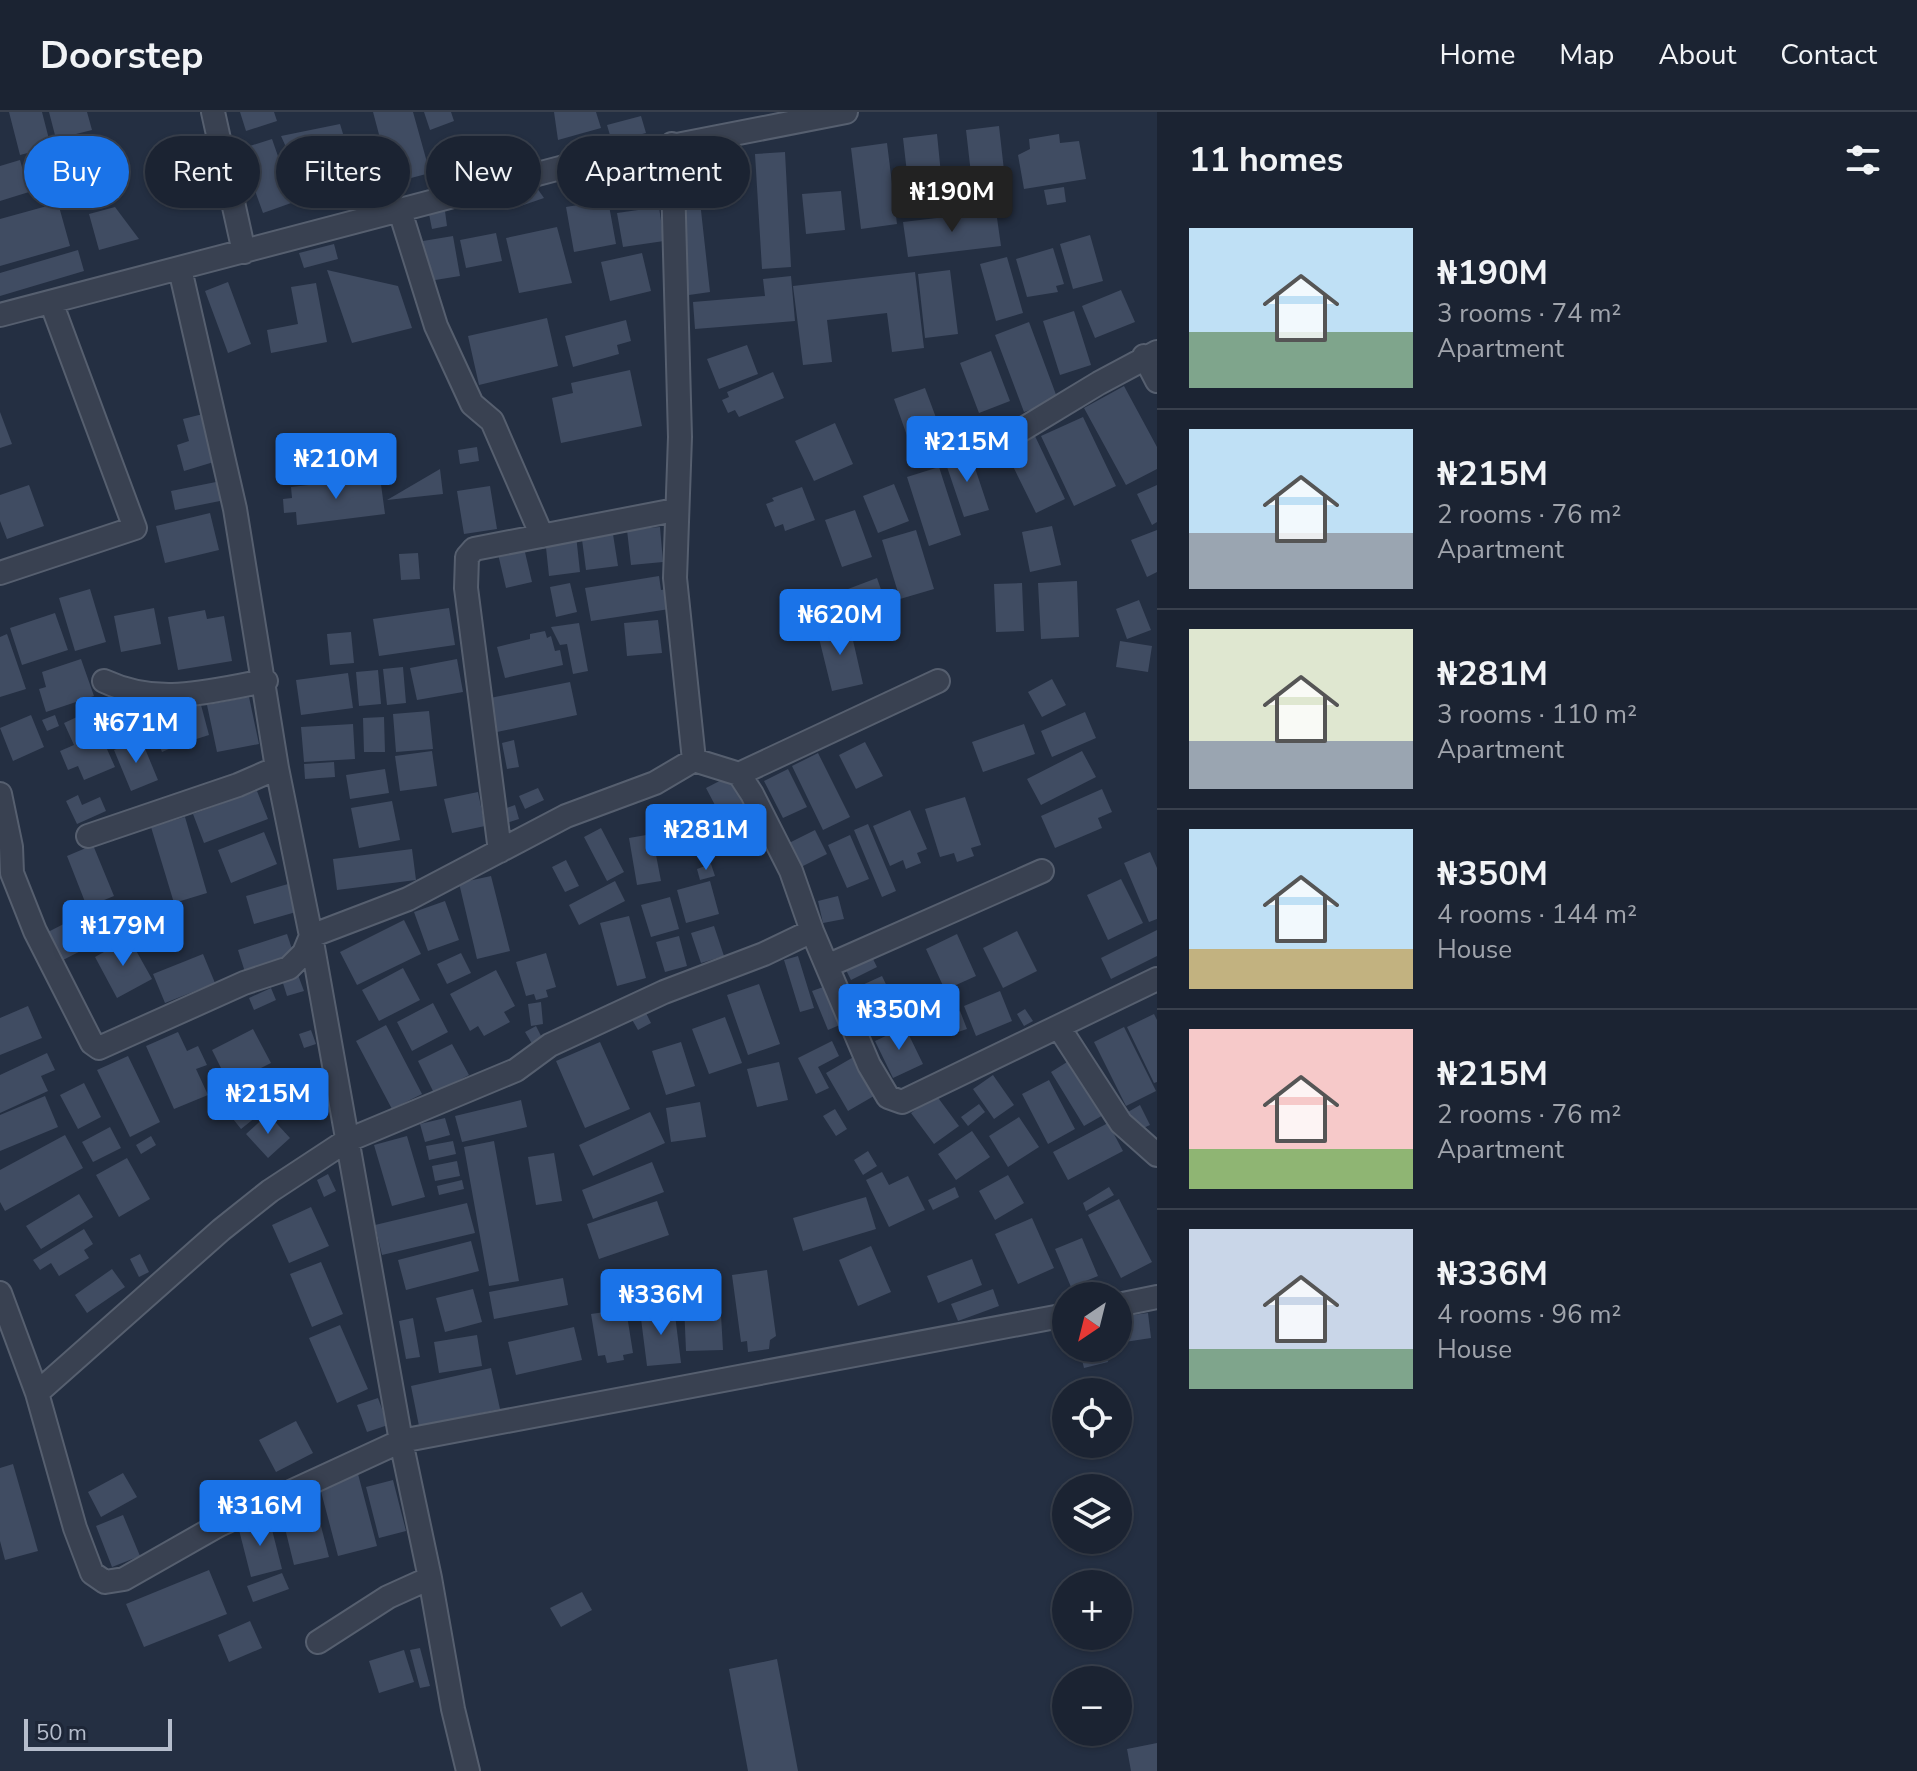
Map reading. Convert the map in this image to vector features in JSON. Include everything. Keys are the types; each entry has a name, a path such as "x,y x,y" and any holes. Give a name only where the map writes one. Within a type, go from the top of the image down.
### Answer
{"street":[{"path":"213,112 244,252"},
{"path":"716,136 846,112"},
{"path":"0,315 557,169"},
{"path":"674,208 680,437 675,510 675,578 694,760"},
{"path":"400,211 436,326 472,404 492,421 542,536"},
{"path":"180,269 235,509 266,681 277,768 311,936 401,1441 468,1771"},
{"path":"0,573 135,528 51,302"},
{"path":"990,449 1151,354 1157,381"},
{"path":"500,851 474,668 465,565 474,549 675,510"},
{"path":"104,681 145,695 177,696 266,681"},
{"path":"0,794 11,847 12,873 22,900 63,990 92,1043 99,1048 244,983 289,968 304,953 311,936 408,899 566,816 655,783 694,760 739,774 938,681"},
{"path":"88,836 225,790 277,768"},
{"path":"739,774 791,871 812,931 869,1065 888,1097 902,1102 1060,1029 1157,979"},
{"path":"827,966 1042,871"},
{"path":"37,1393 221,1230 270,1191 346,1141 516,1070 550,1045 664,992 764,954 812,931"},
{"path":"1060,1029 1121,1123 1157,1155"},
{"path":"0,1293 37,1393 75,1528 92,1573 105,1582 124,1579 219,1525 401,1441 1052,1318"},
{"path":"1132,1302 1157,1297"},
{"path":"318,1642 388,1597 430,1578"}],"building":[{"path":"9,112 42,112 48,136 24,136 24,154 20,155"},
{"path":"49,112 87,112 92,130 55,136"},
{"path":"240,112 274,112 277,121 246,131"},
{"path":"373,112 413,112 426,159 426,174 410,178 410,136 379,136"},
{"path":"424,112 451,112 454,121 430,130"},
{"path":"554,112 596,112 601,128 572,136 557,136"},
{"path":"641,116 646,133 610,136 607,125"},
{"path":"340,124 344,136 281,136"},
{"path":"999,126 1008,206 975,209 966,130"},
{"path":"937,134 945,214 912,217 903,138"},
{"path":"1059,134 1060,143 1079,141 1086,179 1024,189 1018,155 1030,149 1029,139"},
{"path":"272,139 276,150 277,208 263,213 260,205 260,143"},
{"path":"887,143 897,224 861,229 851,148"},
{"path":"785,152 791,267 762,269 755,154"},
{"path":"20,160 24,194 0,201 0,166"},
{"path":"1064,187 1066,202 1047,205 1044,190"},
{"path":"841,191 845,230 806,234 802,194"},
{"path":"40,208 59,208 70,246 0,266 0,219"},
{"path":"116,208 139,239 99,250 89,214"},
{"path":"566,208 609,208 616,244 574,252"},
{"path":"659,208 664,241 623,247 617,213"},
{"path":"679,208 701,208 710,292 689,295"},
{"path":"445,211 447,226 432,229 429,214"},
{"path":"996,211 1001,246 908,257 903,222"},
{"path":"557,227 572,283 519,293 506,238"},
{"path":"496,233 502,261 466,268 460,240"},
{"path":"1090,235 1103,281 1073,289 1060,244"},
{"path":"453,236 460,276 429,281 423,241"},
{"path":"334,244 338,259 304,268 299,253"},
{"path":"1053,248 1064,284 1056,286 1058,292 1027,297 1016,259"},
{"path":"78,250 84,271 0,296 0,273"},
{"path":"642,253 651,291 610,301 601,262"},
{"path":"1007,257 1023,313 996,321 980,264"},
{"path":"327,270 398,286 412,328 352,343"},
{"path":"950,270 958,334 925,338 918,274"},
{"path":"915,272 924,348 892,352 887,313 827,320 832,362 803,365 793,286"},
{"path":"791,276 795,321 695,329 693,302 765,296 763,279"},
{"path":"228,282 251,344 228,353 205,291"},
{"path":"316,283 327,342 271,353 267,330 298,324 291,287"},
{"path":"1121,290 1135,322 1095,338 1082,306"},
{"path":"1074,311 1091,365 1060,375 1043,321"},
{"path":"547,318 558,366 479,385 468,336"},
{"path":"626,320 631,341 617,345 619,354 573,367 565,336"},
{"path":"1029,322 1058,400 1024,412 995,335"},
{"path":"747,345 758,374 719,389 707,359"},
{"path":"991,351 1010,401 979,413 960,363"},
{"path":"630,370 642,426 561,443 552,398 573,393 571,383"},
{"path":"773,372 784,398 739,417 735,410 728,413 722,400 729,397 727,392"},
{"path":"1124,386 1157,447 1157,469 1126,485 1084,408"},
{"path":"925,388 948,450 916,461 894,399"},
{"path":"0,412 12,444 0,448"},
{"path":"203,414 217,461 184,471 177,445 189,441 183,419"},
{"path":"1083,417 1116,486 1074,506 1041,436"},
{"path":"835,423 853,464 814,481 795,441"},
{"path":"1034,434 1065,499 1036,513 1004,448"},
{"path":"477,447 479,461 460,464 458,450"},
{"path":"969,450 989,510 964,517 944,458"},
{"path":"939,467 961,535 929,546 907,477"},
{"path":"440,469 443,494 387,500"},
{"path":"380,477 385,514 297,525 296,512 284,513 283,499 292,498 291,487"},
{"path":"221,481 225,500 175,510 171,491"},
{"path":"894,484 909,521 878,533 863,496"},
{"path":"29,485 44,526 7,539 0,521 0,495"},
{"path":"1157,485 1157,522 1152,525 1137,494"},
{"path":"490,486 497,529 464,534 457,491"},
{"path":"802,487 815,520 785,531 783,524 775,527 766,504 774,501 772,498"},
{"path":"855,510 872,557 842,567 825,520"},
{"path":"210,513 219,550 165,563 156,526"},
{"path":"1052,526 1061,565 1030,572 1022,532"},
{"path":"660,527 663,562 631,565 627,530"},
{"path":"612,528 618,566 586,570 581,532"},
{"path":"916,530 934,589 900,599 882,540"},
{"path":"1157,530 1157,572 1147,577 1131,540"},
{"path":"576,535 580,572 549,576 545,538"},
{"path":"524,548 532,582 506,588 498,554"},
{"path":"418,553 420,579 401,580 399,554"},
{"path":"659,576 661,590 673,588 676,608 591,621 585,588"},
{"path":"877,578 888,610 860,620 848,589"},
{"path":"1077,581 1079,637 1041,639 1038,583"},
{"path":"570,583 577,612 556,617 550,587"},
{"path":"1022,583 1024,631 996,632 994,584"},
{"path":"90,589 106,642 75,651 59,598"},
{"path":"1139,600 1151,630 1127,639 1116,609"},
{"path":"154,608 161,644 121,652 114,616"},
{"path":"449,608 455,645 379,656 373,619"},
{"path":"205,610 207,619 224,616 232,661 178,670 168,617"},
{"path":"55,613 68,650 22,665 10,628"},
{"path":"658,620 662,653 627,656 624,623"},
{"path":"579,623 588,671 573,674 567,644 560,645 551,627"},
{"path":"849,623 863,684 832,691 817,630"},
{"path":"545,631 547,638 551,636 555,651 560,650 563,665 505,678 497,647 530,639 530,634"},
{"path":"351,632 354,663 330,665 327,634"},
{"path":"7,634 26,689 0,697 0,637"},
{"path":"1120,641 1152,646 1148,672 1116,667"},
{"path":"81,659 94,696 46,712 39,689 46,687 42,672"},
{"path":"457,659 463,692 417,700 410,668"},
{"path":"403,667 406,703 387,705 383,669"},
{"path":"378,670 381,704 359,706 356,672"},
{"path":"348,673 353,708 301,715 296,680"},
{"path":"1052,679 1066,705 1042,717 1028,692"},
{"path":"570,682 577,715 497,732 490,698"},
{"path":"124,695 140,735 114,745 99,705"},
{"path":"249,697 259,744 217,752 207,705"},
{"path":"172,703 187,741 162,752 147,713"},
{"path":"201,705 209,735 190,741 182,710"},
{"path":"90,711 115,767 84,780 78,766 68,770 60,751 74,745 64,723"},
{"path":"429,711 433,749 396,752 393,714"},
{"path":"1085,712 1096,738 1052,757 1041,731"},
{"path":"31,715 44,747 13,761 0,728"},
{"path":"55,715 59,726 47,731 42,720"},
{"path":"384,717 385,752 364,752 363,718"},
{"path":"353,724 355,759 304,762 301,727"},
{"path":"1024,724 1035,754 983,772 972,742"},
{"path":"141,739 158,780 131,791 114,750"},
{"path":"514,740 519,767 507,769 502,743"},
{"path":"865,742 883,776 856,789 839,755"},
{"path":"432,751 437,786 400,791 395,756"},
{"path":"1082,751 1096,777 1041,805 1027,779"},
{"path":"818,753 850,817 823,830 792,766"},
{"path":"334,762 335,777 305,779 304,764"},
{"path":"385,769 389,793 350,799 346,775"},
{"path":"788,769 807,807 783,818 764,781"},
{"path":"733,774 765,835 738,849 706,788"},
{"path":"538,788 544,800 525,809 519,796"},
{"path":"1102,789 1112,812 1098,818 1102,828 1055,848 1041,816"},
{"path":"257,791 268,819 204,843 193,814"},
{"path":"478,792 485,826 452,833 444,799"},
{"path":"78,795 82,805 100,797 106,811 77,824 66,801"},
{"path":"965,797 981,845 971,848 974,856 957,862 954,853 940,857 925,809"},
{"path":"392,801 400,840 359,848 351,808"},
{"path":"515,805 519,819 506,823 501,810"},
{"path":"910,810 927,849 917,853 921,863 906,869 903,860 890,866 873,826"},
{"path":"185,817 207,893 174,903 151,827"},
{"path":"868,824 896,891 882,897 854,830"},
{"path":"601,828 624,872 607,881 584,837"},
{"path":"815,830 827,854 797,869 785,845"},
{"path":"264,832 277,864 231,883 218,850"},
{"path":"652,834 661,881 637,885 629,838"},
{"path":"850,835 869,879 847,888 828,845"},
{"path":"93,845 114,896 87,907 67,856"},
{"path":"412,849 416,880 337,890 333,859"},
{"path":"1150,852 1157,868 1157,919 1149,922 1124,863"},
{"path":"566,860 579,886 565,892 552,867"},
{"path":"711,864 715,876 700,880 697,869"},
{"path":"491,876 510,951 477,959 459,883"},
{"path":"1121,879 1143,923 1108,940 1087,895"},
{"path":"615,881 625,901 579,925 569,905"},
{"path":"710,881 719,914 686,923 677,890"},
{"path":"288,884 296,912 254,924 246,896"},
{"path":"838,896 844,919 823,923 818,901"},
{"path":"670,897 679,929 651,937 641,905"},
{"path":"445,901 459,940 428,951 414,912"},
{"path":"99,906 114,934 63,960 48,932"},
{"path":"629,916 646,978 617,986 600,923"},
{"path":"404,920 421,954 357,985 340,952"},
{"path":"714,926 724,956 701,963 691,933"},
{"path":"1157,930 1157,956 1111,979 1101,958"},
{"path":"1017,931 1037,971 1003,988 983,948"},
{"path":"287,934 294,955 245,972 238,950"},
{"path":"957,934 976,976 945,990 926,949"},
{"path":"679,936 687,966 665,972 656,942"},
{"path":"129,938 152,979 117,998 95,957"},
{"path":"461,953 471,973 447,984 437,964"},
{"path":"546,953 556,987 546,990 548,997 536,1000 534,994 526,996 516,962"},
{"path":"203,954 215,983 165,1003 153,974"},
{"path":"871,955 877,967 851,980 845,968"},
{"path":"798,956 814,1008 800,1012 784,960"},
{"path":"403,968 420,1000 379,1021 362,990"},
{"path":"496,970 515,1006 504,1012 510,1022 484,1036 478,1026 470,1031 450,994"},
{"path":"298,975 304,991 287,996 282,980"},
{"path":"882,976 899,1011 866,1026 849,991"},
{"path":"759,984 780,1044 748,1055 727,995"},
{"path":"826,986 842,1024 828,1030 812,991"},
{"path":"271,988 276,1000 254,1010 249,998"},
{"path":"1000,991 1012,1021 976,1036 964,1006"},
{"path":"541,1002 543,1024 531,1026 528,1004"},
{"path":"433,1003 448,1032 412,1051 397,1022"},
{"path":"28,1006 42,1038 0,1055 0,1018"},
{"path":"644,1009 651,1023 638,1030 630,1016"},
{"path":"1025,1009 1033,1021 1024,1026 1017,1014"},
{"path":"960,1011 967,1029 958,1032 952,1014"},
{"path":"1154,1014 1157,1020 1157,1082 1154,1083 1127,1027"},
{"path":"725,1017 742,1063 709,1074 692,1029"},
{"path":"946,1017 950,1029 933,1035 929,1023"},
{"path":"386,1025 422,1094 392,1109 356,1041"},
{"path":"536,1026 544,1042 534,1047 525,1032"},
{"path":"905,1027 923,1064 893,1078 875,1041"},
{"path":"1124,1027 1156,1091 1126,1106 1094,1042"},
{"path":"253,1029 271,1063 229,1084 212,1050"},
{"path":"311,1030 316,1044 304,1048 299,1034"},
{"path":"178,1032 187,1051 198,1046 207,1065 196,1069 208,1095 174,1109 146,1046"},
{"path":"832,1041 839,1056 818,1067 829,1088 816,1094 798,1058"},
{"path":"600,1042 630,1109 585,1128 556,1061"},
{"path":"681,1042 695,1086 666,1095 652,1051"},
{"path":"452,1044 469,1075 434,1093 418,1061"},
{"path":"47,1053 55,1070 41,1076 48,1091 0,1113 0,1075"},
{"path":"857,1055 879,1093 848,1111 826,1073"},
{"path":"128,1056 160,1122 130,1137 97,1070"},
{"path":"1072,1059 1105,1114 1084,1126 1051,1072"},
{"path":"779,1062 788,1100 757,1107 747,1069"},
{"path":"307,1069 319,1104 289,1115 277,1079"},
{"path":"993,1075 1014,1105 994,1119 973,1089"},
{"path":"256,1077 275,1102 241,1129 222,1105"},
{"path":"1049,1080 1075,1129 1048,1144 1022,1094"},
{"path":"84,1083 101,1117 78,1129 60,1095"},
{"path":"936,1095 959,1126 934,1144 911,1113"},
{"path":"45,1096 58,1127 0,1151 0,1115"},
{"path":"521,1100 527,1127 462,1142 455,1116"},
{"path":"700,1102 706,1137 671,1142 666,1108"},
{"path":"979,1104 985,1112 968,1126 961,1117"},
{"path":"1140,1105 1150,1125 1137,1131 1128,1112"},
{"path":"835,1109 847,1129 836,1136 823,1116"},
{"path":"650,1112 665,1143 593,1176 579,1145"},
{"path":"268,1114 290,1138 268,1158 246,1134"},
{"path":"1019,1117 1039,1147 1008,1167 989,1136"},
{"path":"445,1118 450,1135 425,1142 420,1124"},
{"path":"1108,1123 1123,1151 1068,1180 1053,1152"},
{"path":"110,1127 121,1148 93,1162 82,1142"},
{"path":"972,1131 990,1157 956,1180 938,1154"},
{"path":"65,1135 83,1168 5,1211 0,1202 0,1170"},
{"path":"151,1136 156,1145 141,1154 136,1145"},
{"path":"407,1136 425,1197 392,1206 374,1145"},
{"path":"453,1141 456,1154 429,1160 426,1146"},
{"path":"494,1141 519,1281 489,1286 464,1147"},
{"path":"868,1151 877,1166 863,1175 854,1160"},
{"path":"554,1153 562,1201 536,1205 528,1157"},
{"path":"127,1158 150,1199 119,1217 96,1175"},
{"path":"457,1161 460,1176 435,1181 432,1166"},
{"path":"652,1162 664,1192 593,1219 582,1190"},
{"path":"882,1172 889,1185 908,1176 925,1210 889,1227 866,1180"},
{"path":"328,1174 336,1191 324,1197 317,1180"},
{"path":"1008,1175 1024,1203 995,1220 979,1191"},
{"path":"462,1180 464,1189 439,1195 437,1186"},
{"path":"955,1187 959,1197 933,1210 928,1200"},
{"path":"1109,1187 1114,1195 1086,1211 1083,1203"},
{"path":"79,1194 93,1217 41,1249 26,1226"},
{"path":"866,1197 876,1229 803,1251 793,1218"},
{"path":"1119,1199 1152,1262 1121,1278 1088,1215"},
{"path":"657,1201 669,1235 599,1259 587,1224"},
{"path":"467,1203 475,1233 382,1255 375,1225"},
{"path":"311,1207 329,1246 289,1263 272,1225"},
{"path":"1032,1218 1054,1268 1018,1284 995,1234"},
{"path":"84,1229 93,1244 84,1250 89,1258 59,1276 51,1263 40,1270 33,1260"},
{"path":"1082,1238 1098,1276 1083,1282 1069,1282 1055,1249"},
{"path":"471,1241 479,1271 406,1290 398,1260"},
{"path":"871,1246 891,1292 858,1306 839,1260"},
{"path":"140,1254 149,1272 139,1277 130,1259"},
{"path":"972,1259 982,1285 938,1303 927,1276"},
{"path":"321,1262 343,1314 312,1327 290,1274"},
{"path":"112,1269 125,1287 87,1313 75,1295"},
{"path":"767,1270 776,1336 770,1340 769,1349 748,1352 747,1341 741,1342 732,1275"},
{"path":"563,1278 568,1305 494,1319 489,1292"},
{"path":"719,1279 723,1350 686,1351 683,1281"},
{"path":"473,1289 482,1322 445,1332 436,1298"},
{"path":"993,1289 999,1306 958,1321 951,1304"},
{"path":"674,1307 681,1363 647,1366 640,1311"},
{"path":"626,1309 633,1353 623,1355 624,1360 607,1363 605,1355 598,1356 591,1314"},
{"path":"1148,1313 1151,1338 1132,1341 1132,1315"},
{"path":"413,1318 420,1357 406,1359 399,1321"},
{"path":"340,1325 368,1389 337,1403 309,1338"},
{"path":"574,1327 582,1360 516,1375 508,1342"},
{"path":"477,1335 482,1366 439,1373 434,1342"},
{"path":"1082,1362 1108,1362 1084,1368"},
{"path":"491,1368 500,1409 419,1426 411,1386"},
{"path":"378,1398 388,1425 367,1432 357,1405"},
{"path":"296,1421 313,1453 276,1472 259,1440"},
{"path":"13,1464 38,1551 5,1560 0,1541 0,1468"},
{"path":"123,1473 137,1497 101,1517 88,1492"},
{"path":"358,1474 377,1546 338,1556 319,1484"},
{"path":"393,1480 406,1531 379,1538 366,1487"},
{"path":"315,1503 329,1557 294,1565 281,1512"},
{"path":"123,1515 140,1556 112,1567 96,1526"},
{"path":"269,1518 282,1569 251,1577 238,1526"},
{"path":"209,1570 227,1614 144,1647 126,1604"},
{"path":"282,1573 289,1589 253,1602 247,1586"},
{"path":"582,1592 592,1610 561,1627 550,1608"},
{"path":"250,1621 262,1648 229,1662 218,1635"},
{"path":"420,1648 430,1686 420,1688 410,1650"},
{"path":"404,1650 414,1682 379,1693 369,1661"},
{"path":"777,1659 798,1771 748,1771 729,1669"},
{"path":"1157,1743 1157,1771 1131,1771 1127,1749"}]}
